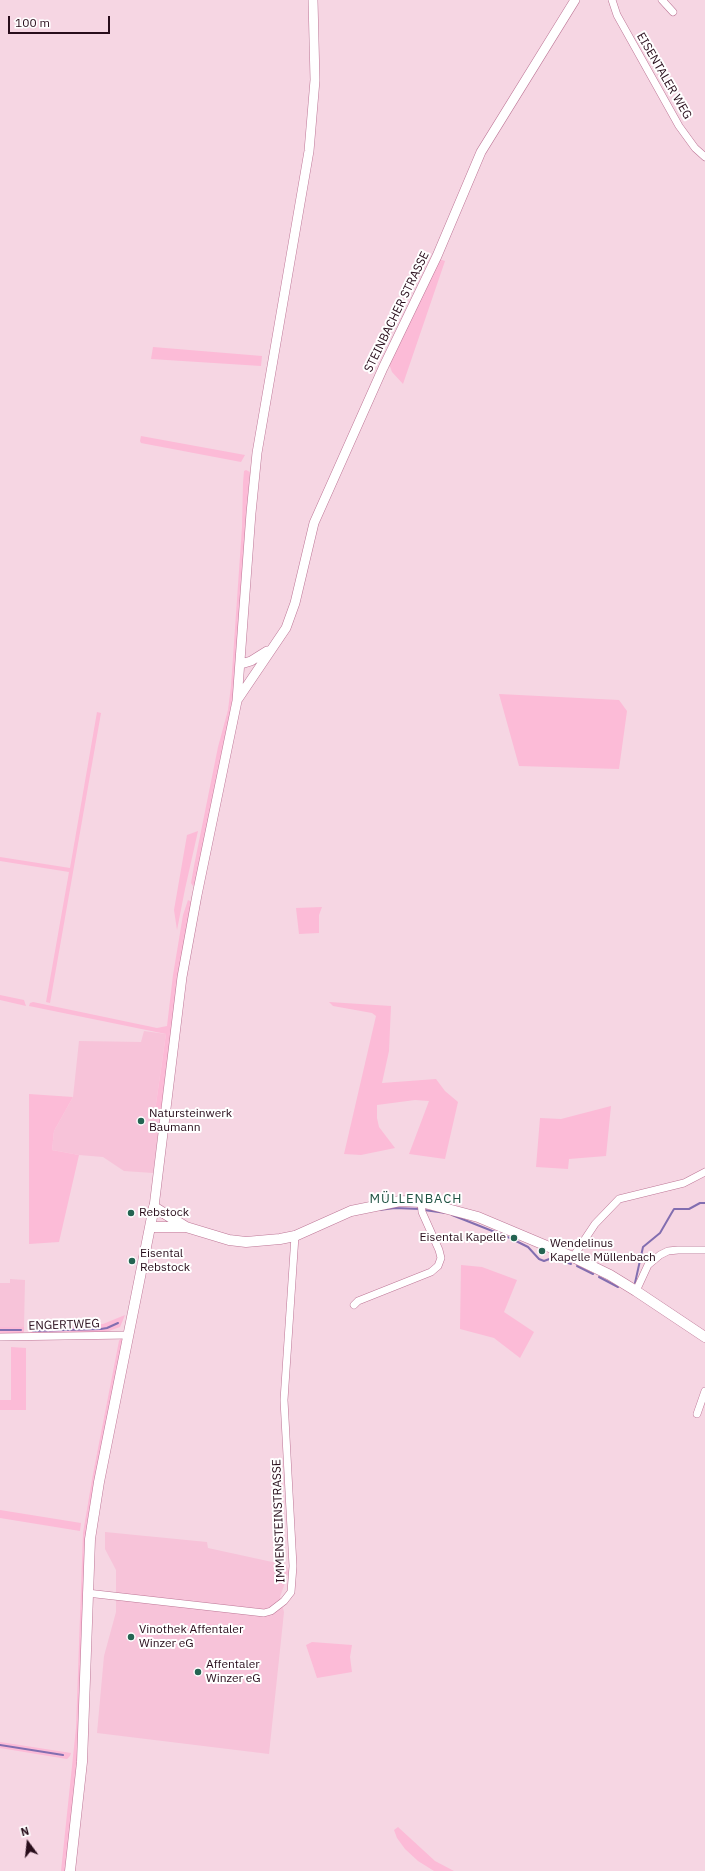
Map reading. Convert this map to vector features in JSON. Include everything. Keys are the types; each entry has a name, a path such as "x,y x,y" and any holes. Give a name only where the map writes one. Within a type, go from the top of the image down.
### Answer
{"main road":[{"path":"70,1871 82,1762 90,1539 98,1489 154,1207 186,1227 229,1240 246,1242 280,1240 295,1236 351,1210 393,1202 478,1217 573,1257 610,1275 636,1290 705,1337"},
{"path":"150,1227 186,1227"}],"street":[{"path":"154,1207 180,992 197,895 237,701 250,513 257,453 309,151 315,80 313,0"},
{"name":"STEINBACHER STRASSE","path":"237,701 286,628 295,603 314,523 380,374 438,256 481,152 575,0"},
{"name":"EISENTALER WEG","path":"612,0 617,15 680,126 695,148 705,157"},
{"path":"662,0 673,12"},
{"name":"STEINBACHER STRASSE","path":"240,664 251,661 272,648"},
{"path":"573,1257 595,1224 619,1200 684,1183 705,1172"},
{"path":"354,1305 358,1301 432,1272 438,1266 441,1258 439,1250 422,1207"},
{"name":"IMMENSTEINSTRASSE","path":"87,1593 264,1613 271,1611 284,1601 291,1592 293,1566 284,1400 295,1236"},
{"path":"636,1290 648,1265 660,1255 668,1251 705,1250"},
{"name":"ENGERTWEG","path":"0,1337 129,1335"},
{"path":"697,1414 705,1391"}],"shaded area":[{"path":"439,259 445,261 403,384 392,372 389,364"},
{"path":"153,347 262,356 261,366 151,359"},
{"path":"141,436 245,455 241,462 141,443"},
{"path":"246,470 250,472 234,692 195,885 193,886 191,883 194,866 218,747 228,710 242,527 243,483 244,471"},
{"path":"499,694 619,700 627,711 619,769 519,766"},
{"path":"97,712 101,713 50,1003 46,1002 69,872 0,861 0,857 70,868"},
{"path":"198,831 177,930 174,910 187,835"},
{"path":"188,900 192,902 178,979 161,1111 155,1111 166,1034 29,1006 30,1003 33,1002 157,1028 167,1026 173,975 183,915"},
{"path":"322,907 319,915 319,933 299,934 296,908"},
{"path":"0,995 24,1000 26,1006 0,1000"},
{"path":"329,1002 391,1006 389,1051 382,1083 436,1079 445,1091 458,1102 445,1159 409,1154 429,1101 415,1100 377,1105 379,1127 395,1148 361,1155 344,1154 376,1016 372,1013 333,1006"},
{"path":"144,1031 166,1034 155,1111 161,1111 153,1173 124,1171 103,1157 79,1155 52,1150 54,1131 73,1097 79,1041 141,1042"},
{"path":"29,1094 73,1097 54,1131 52,1150 79,1155 59,1242 29,1244"},
{"path":"611,1106 606,1156 569,1159 568,1169 536,1167 540,1118 561,1119"},
{"path":"461,1265 482,1267 517,1280 504,1312 534,1332 520,1358 494,1338 460,1329"},
{"path":"10,1279 25,1280 24,1327 0,1327 0,1283 10,1283"},
{"path":"125,1315 120,1327 106,1332 31,1333 29,1326 103,1324"},
{"path":"0,1327 24,1327 24,1332 21,1334 0,1335"},
{"path":"121,1338 124,1341 88,1517 82,1620 81,1724 66,1871 61,1871 76,1728 83,1533 93,1474 119,1341"},
{"path":"11,1347 26,1348 26,1410 0,1410 0,1400 11,1400"},
{"path":"0,1510 81,1523 80,1531 0,1518"},
{"path":"105,1532 207,1542 208,1548 286,1565 289,1571 280,1597 284,1612 269,1754 97,1733 104,1656 116,1612 116,1570 105,1549"},
{"path":"312,1642 352,1645 350,1657 352,1672 317,1678 306,1645"},
{"path":"0,1742 71,1753 67,1759 0,1748"},
{"path":"398,1827 435,1861 454,1871 434,1871 418,1861 405,1849 397,1838 394,1830"}],"waterway":[{"path":"635,1283 643,1247 660,1233 674,1209 689,1209 700,1203 705,1203"},
{"path":"379,1210 395,1208 420,1209"},
{"path":"424,1210 446,1213"},
{"path":"452,1215 510,1238 528,1247 539,1259 544,1261 552,1258"},
{"path":"560,1260 571,1264"},
{"path":"577,1266 593,1274"},
{"path":"599,1277 618,1287"},
{"path":"33,1331 101,1329 118,1323"},
{"path":"0,1330 21,1330"},
{"path":"0,1745 63,1755"}],"place":[{"name":"Natursteinwerk Baumann","path":"141,1121"},
{"name":"Rebstock","path":"131,1213"},
{"name":"Eisental Kapelle","path":"514,1238"},
{"name":"Wendelinus Kapelle Müllenbach","path":"542,1251"},
{"name":"Eisental Rebstock","path":"132,1261"},
{"name":"Vinothek Affentaler Winzer eG","path":"131,1637"},
{"name":"Affentaler Winzer eG","path":"198,1672"}],"district":[{"name":"MÜLLENBACH","path":"416,1199"}]}
